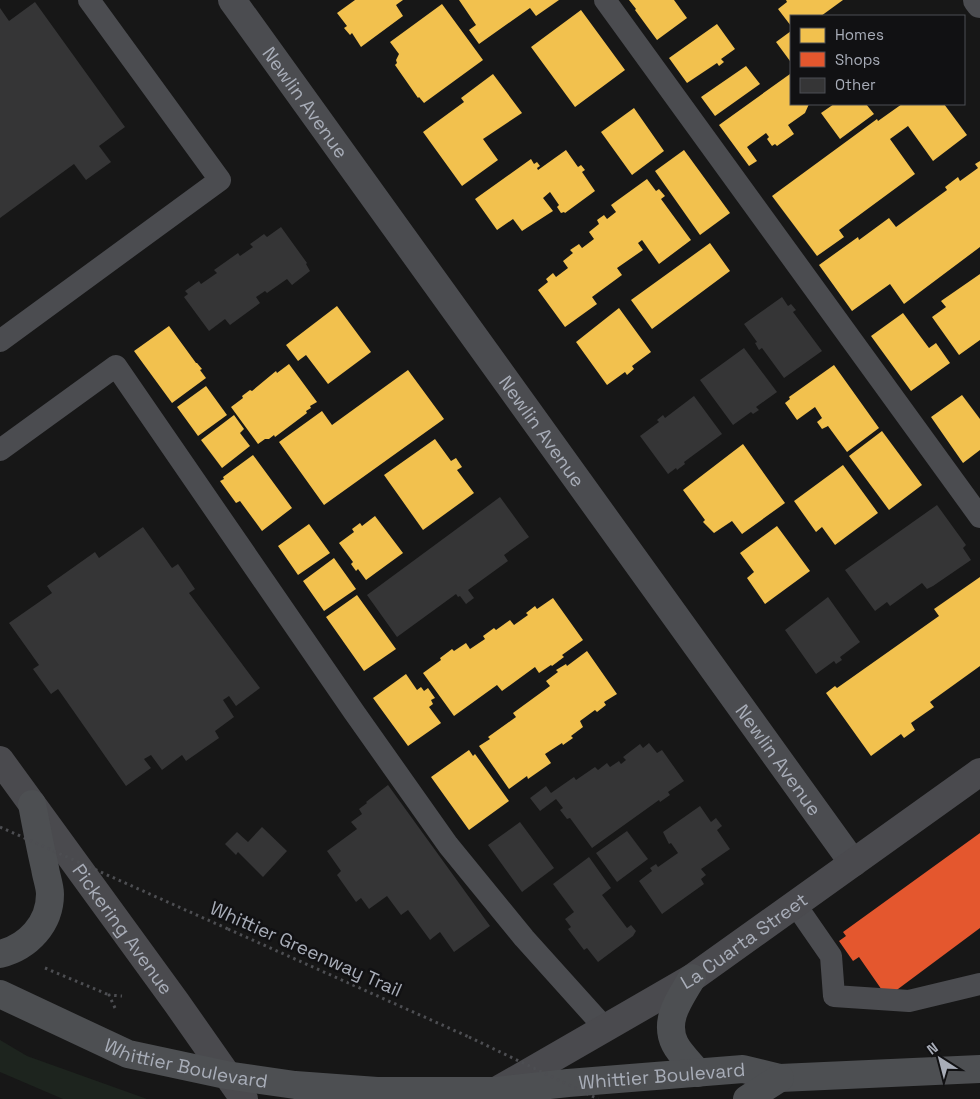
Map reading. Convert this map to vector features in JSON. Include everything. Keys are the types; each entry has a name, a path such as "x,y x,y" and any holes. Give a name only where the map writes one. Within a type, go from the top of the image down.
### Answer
{"main road":[{"path":"0,954 16,948 27,941 38,931 45,920 50,894 32,804"},
{"path":"692,978 673,1013 671,1029 675,1045 698,1072"},
{"name":"Whittier Boulevard","path":"0,994 128,1054 226,1074 295,1085 377,1092 496,1091 568,1082 742,1069 780,1078 980,1069"},
{"path":"747,1099 780,1078"}],"street":[{"name":"Newlin Avenue","path":"232,0 853,863"},
{"path":"977,0 980,4"},
{"name":"Pickering Avenue","path":"0,760 244,1099"},
{"name":"La Cuarta Street","path":"496,1091 692,978 980,772"}],"lane":[{"path":"0,341 220,180 89,0"},
{"path":"605,0 980,518"},
{"path":"0,450 116,366 448,845 524,938 605,1028"},
{"path":"795,904 830,956 834,996 909,1001 980,984"}],"path":[{"name":"Whittier Greenway Trail","path":"0,826 468,1037 598,1099"},
{"path":"38,965 109,995 122,996"},
{"path":"109,995 116,1008"}],"shaded area":[{"path":"0,1040 27,1056 147,1099 63,1099 0,1072"}],"building: Homes":[{"path":"355,0 403,0 396,5 403,16 361,47 352,33 350,35 344,28 347,26 337,13"},
{"path":"459,0 559,0 536,16 530,8 479,44 469,30 476,25"},
{"path":"629,0 674,0 687,18 657,40"},
{"path":"786,0 843,0 822,15 790,15 790,25 778,9 787,2"},
{"path":"442,4 483,60 424,103 418,98 395,65 399,54 390,42"},
{"path":"581,10 625,70 575,107 531,47"},
{"path":"717,24 735,49 721,59 724,62 719,66 717,63 687,83 669,58"},
{"path":"790,32 790,61 776,42"},
{"path":"746,66 760,84 715,116 701,97"},
{"path":"493,74 522,113 483,139 498,160 462,186 423,132 464,102 461,98"},
{"path":"790,74 790,105 809,105 805,113 788,125 794,134 777,146 775,144 772,146 767,139 769,137 766,133 747,147 757,161 749,166 719,125"},
{"path":"833,105 867,105 874,114 840,139 821,113"},
{"path":"901,105 945,105 967,135 933,161 908,126 890,139 915,174 839,230 844,237 817,256 772,196 877,119 878,121"},
{"path":"634,108 664,151 632,175 601,132"},
{"path":"566,150 578,167 581,165 585,170 582,172 595,191 565,213 561,213 557,207 559,205 550,192 543,198 553,211 522,231 513,219 497,230 475,199 531,159 534,164 537,162 540,166 537,168 538,170"},
{"path":"684,150 730,213 700,235 655,171"},
{"path":"980,161 980,247 904,304 890,284 852,311 819,265 858,237 859,240 889,218 896,227 947,190 945,187 958,177 960,181 978,168 975,164"},
{"path":"647,179 656,191 659,189 665,196 661,199 691,240 659,264 642,240 638,243 643,250 617,268 622,275 592,297 597,304 565,327 538,290 548,282 546,279 553,273 556,277 568,268 563,261 573,253 570,250 579,244 582,248 594,239 589,232 599,224 597,220 604,215 607,219 616,212 611,205"},
{"path":"710,243 730,271 652,329 631,300"},
{"path":"980,274 980,340 959,355 932,317 946,307 941,301"},
{"path":"337,306 371,352 328,384 306,355 298,361 286,345"},
{"path":"619,308 651,352 632,366 634,369 627,375 625,372 607,385 576,342"},
{"path":"903,313 929,348 936,343 950,363 911,391 871,336"},
{"path":"169,326 202,369 200,370 206,378 172,403 134,351"},
{"path":"289,364 317,402 310,406 311,408 306,411 307,413 275,437 274,435 258,444 231,407 250,390 252,391 276,371 277,373"},
{"path":"834,365 879,428 847,452 828,426 822,429 817,422 822,418 815,407 797,420 785,403 790,399 789,397"},
{"path":"408,370 444,419 324,505 279,442 322,411 332,425"},
{"path":"206,386 227,415 198,436 177,407"},
{"path":"962,395 980,419 980,450 963,463 931,417"},
{"path":"234,415 244,429 240,433 250,446 222,468 201,440"},
{"path":"882,431 922,485 889,510 849,456"},
{"path":"435,439 451,461 456,458 462,467 457,470 474,493 423,530 384,475"},
{"path":"743,444 785,503 742,534 732,521 714,533 703,522 705,520 683,490"},
{"path":"253,455 292,508 262,531 240,501 236,503 220,481"},
{"path":"843,465 878,513 835,545 822,527 816,532 794,501"},
{"path":"375,516 403,553 366,580 358,569 356,571 351,564 353,562 339,543 354,532 352,529 360,523 362,526"},
{"path":"309,524 330,553 298,575 278,546"},
{"path":"777,526 810,571 765,604 747,578 754,572 740,553"},
{"path":"334,558 356,589 324,611 303,581"},
{"path":"980,577 980,666 930,702 934,707 911,723 915,730 904,738 901,734 871,756 826,693 835,686 837,688 939,616 934,609"},
{"path":"357,595 396,649 364,671 326,617"},
{"path":"553,598 583,640 562,655 564,657 552,666 539,673 535,667 502,691 497,685 454,716 423,673 452,649 454,651 466,643 470,649 485,639 483,636 494,628 496,630 510,620 514,625 528,615 526,613 535,606 537,609"},
{"path":"587,651 617,694 604,702 606,705 597,712 595,710 580,721 583,727 571,736 573,738 545,754 551,763 528,779 527,776 509,789 479,746 490,739 488,737 516,717 513,713 550,686 546,681 558,672 556,670 566,664 567,666"},
{"path":"406,674 417,690 421,687 424,691 428,688 435,698 431,700 433,704 429,707 441,723 408,746 373,698"},
{"path":"469,750 473,756 475,754 509,801 469,830 431,777"}],"building: Shops":[{"path":"980,833 980,928 894,992 884,993 859,957 853,961 839,941 846,936 843,932"}],"building: Other":[{"path":"35,2 125,127 99,146 111,162 86,180 74,164 0,218 0,8 9,21"},
{"path":"281,227 307,263 310,271 292,285 287,279 267,293 265,291 256,297 260,303 230,325 225,319 209,331 184,297 188,294 185,291 199,281 201,284 217,273 214,270 238,253 240,256 253,247 250,244 264,234 267,237"},
{"path":"782,297 788,306 791,304 796,310 793,312 822,351 784,378 762,348 759,350 755,343 757,342 744,324"},
{"path":"744,348 777,392 756,407 759,410 753,414 751,412 733,425 700,380"},
{"path":"694,396 722,434 684,462 685,464 677,470 676,468 668,474 640,436 659,422 657,420 663,415 665,418"},
{"path":"500,497 529,537 504,555 508,561 468,590 474,598 466,604 456,594 397,637 367,595"},
{"path":"937,505 966,545 963,548 971,560 933,586 927,589 922,583 890,606 887,602 875,611 845,570"},
{"path":"143,527 172,568 178,564 195,589 189,593 260,688 236,706 229,696 223,700 234,717 215,731 219,738 186,761 182,755 162,770 151,755 144,759 151,768 126,786 58,689 51,694 33,669 39,665 9,623 52,593 47,586 95,552 99,558"},
{"path":"828,597 860,642 840,657 842,660 836,664 834,661 816,674 785,630"},
{"path":"649,743 657,753 662,750 684,781 668,792 670,795 660,802 659,800 592,848 570,818 567,819 560,810 563,808 556,799 540,811 530,798 546,786 551,793 574,777 576,780 595,767 598,770 607,763 610,767 619,761 621,764 626,760 623,757 640,744 643,748"},
{"path":"388,785 490,926 454,952 440,932 430,940 408,910 401,915 387,896 369,909 361,898 356,902 337,875 341,871 327,851 357,829 351,822 362,814 359,809"},
{"path":"700,806 711,822 716,818 722,826 717,830 730,849 701,869 706,875 701,879 704,884 662,914 639,881 652,871 650,868 656,864 658,867 678,853 671,843 669,844 663,832"},
{"path":"520,822 554,868 522,892 488,845"},
{"path":"262,827 287,851 263,877 238,852 236,855 225,844 237,832 248,842"},
{"path":"627,831 648,859 617,882 596,853"},
{"path":"589,857 611,888 602,895 627,928 631,925 636,931 633,936 598,962 587,948 584,950 568,929 571,927 565,919 574,912 553,884"}]}
